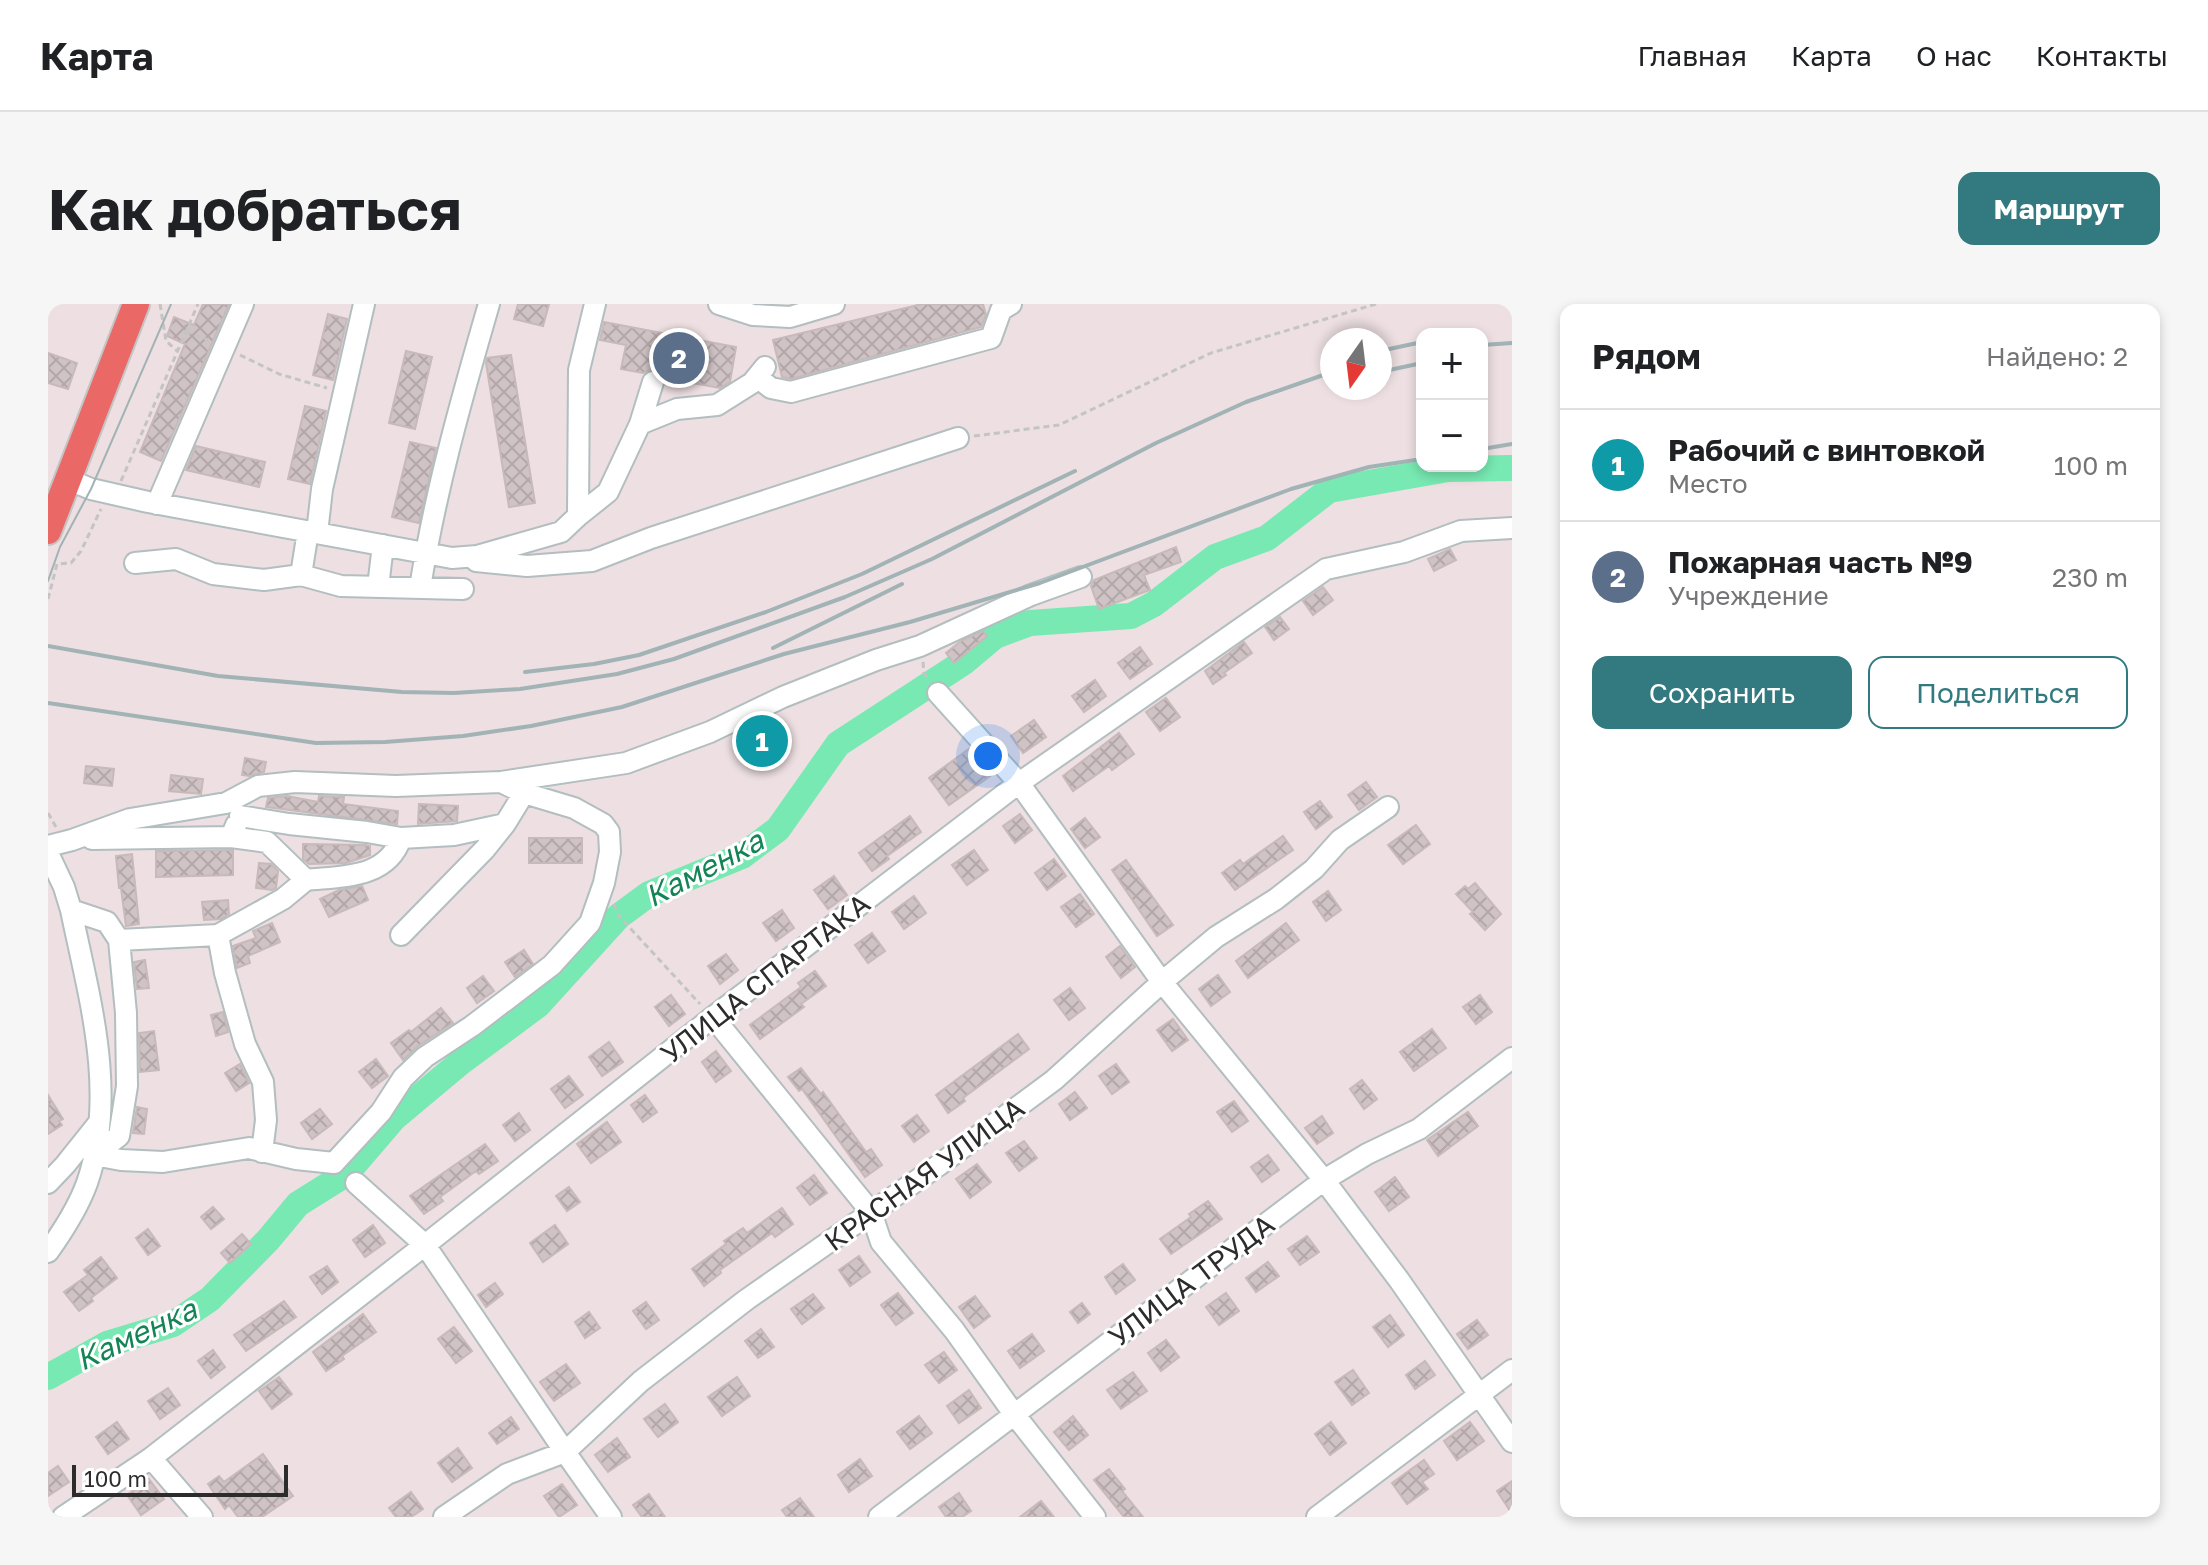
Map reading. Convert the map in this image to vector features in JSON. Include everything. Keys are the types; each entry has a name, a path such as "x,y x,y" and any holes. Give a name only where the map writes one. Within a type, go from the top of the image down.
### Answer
{"main road":[{"path":"48,531 136,304"}],"street":[{"path":"157,504 243,304"},
{"path":"301,575 364,304"},
{"path":"420,588 459,405 489,304"},
{"path":"578,516 579,370 595,304"},
{"path":"719,304 753,315 790,317 834,304"},
{"path":"640,424 677,409 717,405 744,388 761,372 771,388 791,392 991,338 1001,310 1011,304"},
{"path":"452,558 477,556 561,532 608,492 640,424 653,382"},
{"path":"67,479 91,489 157,504 452,558 527,566 592,561 651,538 958,438"},
{"name":"УЛИЦА СПАРТАКА","path":"67,1514 151,1458 713,1017 1019,783 1326,569 1404,552 1461,531 1512,528"},
{"path":"378,587 383,545"},
{"path":"135,563 176,559 213,574 264,580 301,575 341,586 463,589"},
{"path":"48,846 130,819 226,803 258,786 295,782 396,786 501,782 626,763 710,732 783,697 920,646 1017,601 1081,577"},
{"path":"938,693 1019,783 1162,982 1324,1180 1399,1280 1512,1442"},
{"path":"94,1155 163,1162 249,1148 296,1159 334,1163 381,1112 403,1078 425,1057 472,1026 552,965 590,923 604,883 610,852 609,832 603,824 574,808 524,793 501,782"},
{"path":"401,935 485,849 524,793"},
{"path":"231,837 240,816 242,795"},
{"name":"КРАСНАЯ УЛИЦА","path":"444,1517 507,1474 565,1452 641,1381 746,1300 1054,1080 1216,937 1276,899 1314,869 1340,840 1388,807"},
{"path":"240,816 401,838 454,835 505,824"},
{"path":"72,840 231,837 267,842 306,880"},
{"path":"119,940 218,935 283,899 306,880 358,875 383,865 396,854 401,838"},
{"path":"48,853 71,910 99,1052 99,1122 94,1155 77,1207 48,1252"},
{"path":"71,910 107,922 119,940 126,1013 127,1086 119,1136 94,1155"},
{"path":"218,935 245,1044 263,1082 266,1120 262,1152"},
{"path":"713,1017 871,1212 881,1242 954,1330 1014,1414 1095,1517"},
{"name":"УЛИЦА ТРУДА","path":"879,1517 1324,1180 1367,1154 1419,1129 1512,1058"},
{"path":"48,1183 99,1122"},
{"path":"356,1183 425,1245 611,1517"},
{"path":"48,1229 77,1207"},
{"path":"1317,1517 1512,1370"},
{"path":"151,1458 202,1517"},
{"path":"48,1508 67,1514"}],"path":[{"path":"160,304 166,341 177,351"},
{"path":"48,599 57,564 71,563 81,551 102,505 115,495 198,304"},
{"path":"958,438 1059,425 1211,353 1376,304"},
{"path":"186,331 279,374 344,392"},
{"path":"604,883 619,916 713,1017"}],"building":[{"path":"203,304 229,304 161,461 140,452 185,344 167,336 174,317 194,325"},
{"path":"518,304 549,304 543,326 514,319"},
{"path":"922,304 983,304 986,315 981,327 791,379 782,377 773,340"},
{"path":"328,314 347,319 333,380 313,375"},
{"path":"604,322 736,347 730,382 720,388 665,378 656,369 643,373 621,369 626,345 600,340"},
{"path":"406,351 432,357 415,429 389,423"},
{"path":"48,353 77,363 68,389 48,383"},
{"path":"511,355 535,503 509,507 486,363 487,358"},
{"path":"305,406 326,411 310,484 288,479"},
{"path":"410,442 436,448 419,523 392,517"},
{"path":"196,446 265,462 259,487 186,470"},
{"path":"1176,547 1181,562 1144,575 1150,590 1099,609 1091,586 1094,580"},
{"path":"1450,549 1456,560 1434,571 1428,559"},
{"path":"1323,587 1333,600 1313,615 1303,601"},
{"path":"1280,617 1289,629 1274,640 1265,627"},
{"path":"983,631 987,636 954,663 946,653 961,641"},
{"path":"1244,642 1252,653 1213,684 1205,671"},
{"path":"1140,647 1152,664 1130,679 1118,663"},
{"path":"1095,680 1106,696 1084,712 1072,696"},
{"path":"1166,698 1180,717 1160,731 1146,712"},
{"path":"1034,720 1046,737 1023,753 1011,736"},
{"path":"1119,733 1134,754 1112,770 1109,766 1073,791 1063,776"},
{"path":"970,748 993,774 949,805 929,778"},
{"path":"245,758 266,762 264,772 242,775"},
{"path":"86,766 114,769 112,786 84,783"},
{"path":"171,775 203,779 201,794 169,791"},
{"path":"1366,782 1377,797 1359,810 1348,795"},
{"path":"287,796 318,802 319,796 344,797 343,804 398,811 397,824 266,807 268,798"},
{"path":"1320,801 1332,817 1316,829 1304,812"},
{"path":"419,804 458,806 457,821 418,824"},
{"path":"1020,814 1032,830 1015,843 1003,826"},
{"path":"910,816 921,832 872,871 859,853"},
{"path":"1085,818 1100,837 1085,848 1071,829"},
{"path":"1416,825 1430,844 1403,864 1388,845"},
{"path":"1283,836 1293,850 1235,890 1222,873 1240,860 1243,864"},
{"path":"529,838 582,838 582,863 529,863"},
{"path":"303,844 365,845 370,846 370,855 346,863 309,864 303,859"},
{"path":"233,850 233,875 156,877 156,851"},
{"path":"974,850 988,870 967,885 952,865"},
{"path":"132,854 139,924 126,926 116,856"},
{"path":"1054,859 1066,876 1047,890 1035,873"},
{"path":"1126,860 1173,925 1157,936 1112,870"},
{"path":"259,863 271,864 278,871 276,888 256,888"},
{"path":"834,876 847,895 828,909 814,890"},
{"path":"1475,883 1501,914 1485,930 1456,894 1465,886 1468,889"},
{"path":"362,886 368,900 329,917 320,899 339,890"},
{"path":"1328,891 1341,910 1326,921 1313,902"},
{"path":"1080,894 1094,914 1076,927 1061,907"},
{"path":"914,896 926,913 904,929 892,912"},
{"path":"228,900 229,914 221,919 204,920 202,902"},
{"path":"782,910 794,928 776,941 763,923"},
{"path":"272,923 280,942 248,956 250,963 237,968 233,946 256,938 253,931"},
{"path":"1286,923 1299,940 1248,978 1236,961"},
{"path":"872,933 885,951 868,963 855,945"},
{"path":"1120,946 1135,967 1121,978 1106,957"},
{"path":"524,950 533,964 515,977 505,962"},
{"path":"726,954 738,970 720,984 708,966"},
{"path":"145,960 149,988 137,989 134,962"},
{"path":"815,971 826,986 801,1004 804,1007 760,1039 750,1025 801,987 798,983"},
{"path":"1218,975 1230,992 1211,1006 1199,989"},
{"path":"483,976 494,991 477,1003 467,988"},
{"path":"1070,988 1085,1008 1069,1020 1054,1000"},
{"path":"671,995 685,1014 669,1026 655,1007"},
{"path":"1480,995 1492,1012 1476,1024 1463,1007"},
{"path":"441,1008 453,1023 403,1060 391,1043 409,1030 411,1032"},
{"path":"223,1012 228,1032 216,1036 211,1015"},
{"path":"1173,1019 1188,1040 1172,1051 1157,1030"},
{"path":"1432,1029 1446,1048 1414,1071 1400,1052"},
{"path":"154,1031 159,1070 140,1072 139,1033"},
{"path":"1018,1034 1029,1049 963,1098 965,1101 948,1113 936,1095"},
{"path":"609,1042 623,1062 602,1076 589,1057"},
{"path":"716,1051 731,1071 716,1082 702,1062"},
{"path":"376,1059 388,1076 372,1088 359,1072"},
{"path":"240,1064 249,1083 236,1091 225,1073"},
{"path":"1116,1064 1129,1082 1112,1094 1099,1076"},
{"path":"801,1068 821,1094 823,1092 866,1152 871,1149 882,1165 865,1177 802,1089 799,1091 788,1077"},
{"path":"569,1076 583,1095 565,1108 551,1089"},
{"path":"1362,1080 1377,1099 1364,1109 1350,1089"},
{"path":"1075,1092 1087,1108 1070,1120 1059,1104"},
{"path":"48,1095 63,1119 59,1121 62,1125 48,1134"},
{"path":"645,1095 657,1112 643,1122 631,1105"},
{"path":"1234,1101 1248,1121 1232,1132 1217,1112"},
{"path":"137,1107 147,1109 144,1134 133,1133"},
{"path":"320,1109 332,1124 312,1139 301,1123"},
{"path":"1468,1112 1478,1126 1438,1156 1427,1140"},
{"path":"519,1113 530,1130 515,1141 503,1125"},
{"path":"917,1115 929,1131 914,1142 902,1126"},
{"path":"1322,1116 1333,1133 1317,1144 1305,1128"},
{"path":"607,1122 621,1142 591,1163 577,1144"},
{"path":"1024,1141 1037,1158 1019,1171 1006,1153"},
{"path":"485,1144 498,1161 479,1174 476,1171 440,1197 443,1201 424,1214 410,1196"},
{"path":"1268,1155 1279,1170 1262,1182 1251,1167"},
{"path":"977,1164 991,1182 970,1198 956,1179"},
{"path":"814,1175 827,1193 810,1205 797,1188"},
{"path":"1395,1177 1409,1197 1389,1211 1375,1192"},
{"path":"569,1187 580,1202 567,1211 556,1196"},
{"path":"1208,1201 1222,1219 1171,1254 1160,1239"},
{"path":"213,1207 224,1219 211,1229 201,1217"},
{"path":"782,1208 793,1224 775,1237 772,1233 720,1270 721,1273 704,1286 692,1269 743,1228 747,1233"},
{"path":"373,1225 385,1243 365,1257 353,1240"},
{"path":"555,1225 568,1244 543,1262 530,1243"},
{"path":"148,1229 160,1246 148,1255 136,1238"},
{"path":"242,1234 251,1244 230,1263 221,1253"},
{"path":"1307,1236 1319,1252 1300,1265 1288,1249"},
{"path":"859,1256 870,1272 850,1286 839,1270"},
{"path":"101,1257 117,1278 79,1311 64,1292 88,1275 84,1270"},
{"path":"1268,1262 1279,1276 1256,1292 1246,1278"},
{"path":"1123,1264 1135,1280 1116,1294 1105,1277"},
{"path":"327,1266 338,1282 322,1294 310,1277"},
{"path":"495,1283 503,1294 486,1307 478,1295"},
{"path":"898,1293 913,1313 896,1325 881,1305"},
{"path":"1226,1293 1239,1311 1219,1325 1206,1307"},
{"path":"813,1294 824,1308 802,1324 791,1309"},
{"path":"975,1296 990,1316 974,1328 959,1307"},
{"path":"284,1301 296,1317 246,1351 234,1335"},
{"path":"646,1302 659,1320 646,1329 633,1311"},
{"path":"1082,1303 1090,1314 1078,1323 1070,1312"},
{"path":"589,1312 600,1328 585,1338 575,1322"},
{"path":"363,1314 376,1332 326,1371 313,1352"},
{"path":"1390,1315 1404,1335 1388,1347 1373,1327"},
{"path":"1477,1320 1488,1335 1468,1349 1457,1334"},
{"path":"454,1327 472,1351 456,1363 438,1339"},
{"path":"761,1329 774,1347 758,1358 745,1341"},
{"path":"1032,1334 1044,1351 1020,1368 1008,1351"},
{"path":"1166,1340 1179,1357 1161,1371 1148,1353"},
{"path":"213,1350 225,1367 211,1378 198,1361"},
{"path":"944,1352 957,1370 939,1383 925,1365"},
{"path":"1425,1361 1435,1375 1415,1389 1406,1375"},
{"path":"566,1364 580,1383 554,1401 540,1382"},
{"path":"1353,1370 1369,1393 1352,1405 1335,1382"},
{"path":"1133,1372 1147,1391 1121,1409 1107,1390"},
{"path":"279,1377 292,1394 272,1409 259,1391"},
{"path":"737,1377 750,1396 722,1416 708,1397"},
{"path":"168,1388 180,1405 160,1419 148,1401"},
{"path":"969,1390 981,1408 959,1423 947,1406"},
{"path":"665,1404 678,1422 658,1437 644,1419"},
{"path":"919,1416 932,1433 910,1449 897,1432"},
{"path":"1073,1416 1088,1435 1069,1450 1054,1432"},
{"path":"511,1417 519,1429 497,1444 489,1433"},
{"path":"117,1422 129,1439 108,1454 96,1437"},
{"path":"1331,1422 1346,1443 1330,1455 1315,1434"},
{"path":"1470,1422 1484,1441 1457,1460 1444,1441"},
{"path":"617,1438 630,1457 608,1472 595,1455"},
{"path":"458,1448 472,1468 452,1482 438,1463"},
{"path":"263,1454 293,1496 262,1517 238,1517 229,1505 225,1509 208,1484 219,1476 224,1482"},
{"path":"860,1459 872,1476 849,1492 838,1475"},
{"path":"1424,1460 1434,1474 1422,1482 1428,1489 1407,1504 1392,1483"},
{"path":"58,1466 69,1482 48,1496 48,1473"},
{"path":"1109,1469 1143,1517 1124,1517 1094,1480"},
{"path":"149,1479 164,1499 141,1515 127,1495"},
{"path":"1512,1481 1512,1514 1497,1491"},
{"path":"562,1484 577,1505 559,1517 544,1496"},
{"path":"411,1492 423,1509 411,1517 396,1517 389,1508"},
{"path":"959,1493 971,1511 962,1517 946,1517 939,1507"},
{"path":"649,1494 665,1517 642,1517 633,1505"},
{"path":"800,1498 814,1517 787,1517 782,1510"},
{"path":"1041,1501 1054,1517 1020,1517"}],"waterway":[{"name":"Каменка","path":"48,1377 107,1344 173,1324 210,1299 268,1240 298,1204 346,1174 394,1118 461,1062 538,1005 619,916 649,894 742,856 778,829 838,744 964,662 995,636 1030,623 1131,616 1154,604 1215,557 1267,538 1329,490 1448,469 1512,468"}],"tram line":[{"path":"48,581 60,547 91,489 171,304"}],"railway":[{"path":"1392,348 1416,343"},
{"path":"1488,345 1512,343"},
{"path":"1392,369 1416,364"},
{"path":"48,646 218,676 402,692 520,689 617,674 674,659 845,597 932,559 1156,443 1246,402 1320,376"},
{"path":"1488,448 1512,444"},
{"path":"48,703 316,743 463,736 531,726 622,707 784,654 910,622 1040,583 1291,489 1369,467 1416,460"},
{"path":"525,672 639,655 766,612 862,574 1075,471"},
{"path":"773,648 902,584"}],"place":[{"name":"Пожарная часть №9","path":"679,358"},
{"name":"Рабочий с винтовкой","path":"762,741"}]}
